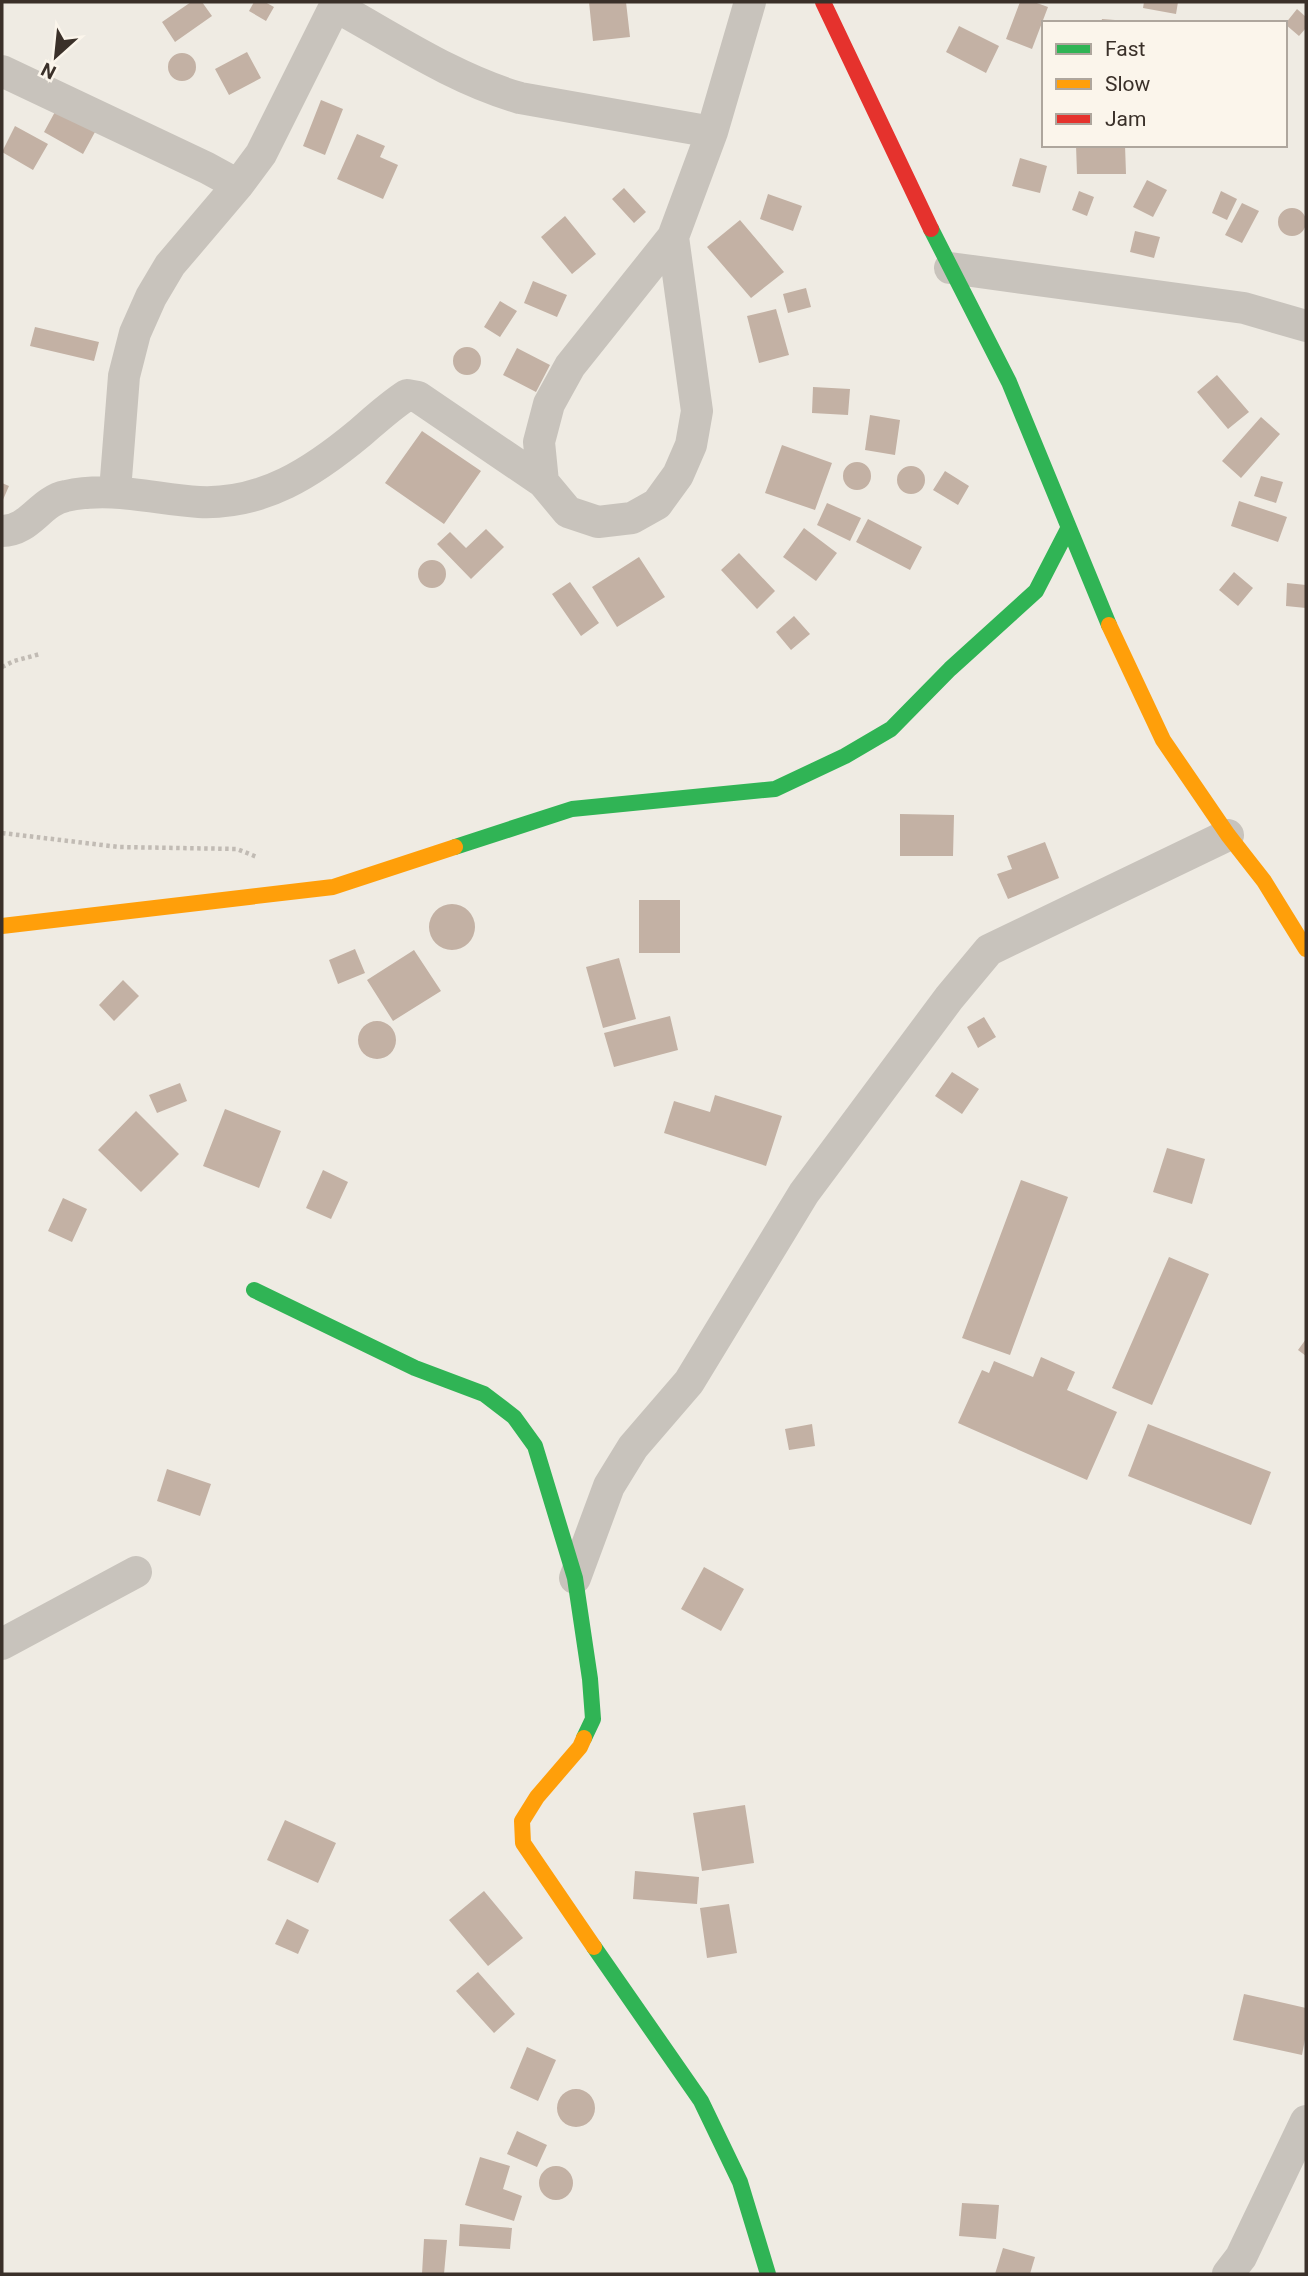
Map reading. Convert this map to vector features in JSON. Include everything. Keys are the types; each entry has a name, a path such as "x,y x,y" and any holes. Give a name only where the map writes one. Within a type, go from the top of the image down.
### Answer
{"street":[{"path":"543,482 539,442 549,404 569,366 673,237 712,132 750,2"},
{"path":"822,2 950,268 1009,382 1126,665 1163,740 1228,835 1264,881 1306,948"},
{"path":"116,491 124,376 135,333 151,297 170,265 239,185 261,154 336,4 471,81 499,92 712,132"},
{"path":"2,71 239,185"},
{"path":"2,531 27,524 48,504 64,496 116,491 200,502 246,499 288,483 326,461 407,395 418,397 543,482 568,512 598,522 632,518 657,504 678,475 691,445 697,411 673,237"},
{"path":"950,268 1244,308 1306,326"},
{"path":"2,926 332,887 572,809 775,789 845,756 891,729 950,669 1036,591 1068,529"},
{"path":"575,1578 609,1486 633,1447 689,1382 804,1193 949,998 989,950 1228,835"},
{"path":"254,1290 415,1368 484,1394 514,1417 535,1446 575,1578 593,1719 580,1747 537,1797 522,1821 523,1843 701,2101 740,2182 768,2274"},
{"path":"2,1644 136,1572"},
{"path":"1228,2274 1241,2257 1306,2121"}],"path":[{"path":"2,667 40,654"},
{"path":"2,833 119,847 237,849 261,859"}],"building":[{"path":"191,2 202,2 212,16 175,42 162,22"},
{"path":"254,2 265,2 274,7 266,21 249,11"},
{"path":"589,2 626,2 630,37 593,41"},
{"path":"1020,2 1034,2 1048,7 1032,49 1006,39"},
{"path":"1144,2 1178,2 1176,14 1143,8"},
{"path":"1297,9 1306,17 1306,28 1299,36 1287,26 1287,22"},
{"path":"959,26 999,46 986,73 946,52"},
{"path":"247,52 261,78 229,95 215,69"},
{"path":"182,53 192,57 196,67 192,77 182,81 172,77 168,67 172,57"},
{"path":"321,100 343,109 325,155 303,146"},
{"path":"56,110 95,132 83,154 44,132"},
{"path":"15,126 48,144 33,170 2,152"},
{"path":"357,134 385,146 380,157 398,165 383,199 337,179"},
{"path":"1076,147 1125,147 1126,174 1077,174"},
{"path":"1020,158 1047,166 1040,193 1012,186"},
{"path":"1147,180 1167,190 1153,217 1133,207"},
{"path":"624,188 646,212 634,223 612,199"},
{"path":"1079,191 1094,197 1087,216 1072,210"},
{"path":"1221,191 1237,199 1227,220 1212,213"},
{"path":"768,194 802,206 793,231 760,219"},
{"path":"1242,203 1259,211 1242,243 1225,235"},
{"path":"1292,208 1302,212 1306,222 1302,232 1292,236 1282,232 1278,222 1282,212"},
{"path":"565,216 596,254 572,274 541,237"},
{"path":"740,220 784,272 751,298 707,247"},
{"path":"1135,231 1160,237 1154,258 1130,252"},
{"path":"533,281 567,295 557,317 524,303"},
{"path":"806,288 811,307 788,313 783,294"},
{"path":"500,301 517,311 500,337 484,327"},
{"path":"776,309 789,355 759,363 747,316"},
{"path":"35,327 99,342 94,361 30,346"},
{"path":"467,347 477,351 481,361 477,371 467,375 457,371 453,361 457,351"},
{"path":"517,348 550,365 536,392 503,375"},
{"path":"1217,375 1249,412 1228,429 1197,392"},
{"path":"813,387 850,389 848,415 812,413"},
{"path":"870,415 900,420 895,455 865,450"},
{"path":"1261,417 1280,434 1241,478 1222,461"},
{"path":"422,431 481,471 444,524 385,483"},
{"path":"782,445 832,463 815,510 765,493"},
{"path":"857,462 867,466 871,476 867,486 857,490 847,486 843,476 847,466"},
{"path":"911,466 921,470 925,480 921,490 911,494 901,490 897,480 901,470"},
{"path":"945,471 969,486 958,505 933,490"},
{"path":"1261,476 1283,482 1276,503 1254,496"},
{"path":"2,483 9,486 2,502"},
{"path":"1239,501 1287,517 1278,542 1231,526"},
{"path":"827,503 861,518 850,541 817,525"},
{"path":"868,519 922,547 910,570 856,542"},
{"path":"804,528 837,553 816,581 783,557"},
{"path":"486,529 504,547 471,579 437,544 450,532 466,548"},
{"path":"739,553 775,591 757,609 721,570"},
{"path":"639,557 665,597 617,627 592,587"},
{"path":"432,560 442,564 446,574 442,584 432,588 422,584 418,574 422,564"},
{"path":"1234,572 1253,588 1238,606 1219,590"},
{"path":"570,582 599,623 581,636 552,594"},
{"path":"1287,583 1306,585 1306,608 1286,606"},
{"path":"794,616 810,634 791,650 776,632"},
{"path":"900,814 954,815 953,856 900,856"},
{"path":"1045,842 1059,878 1008,899 997,874 1012,869 1007,856"},
{"path":"639,900 680,900 680,953 639,953"},
{"path":"452,904 468,911 475,927 468,943 452,950 436,943 429,927 436,911"},
{"path":"355,949 365,973 338,984 329,960"},
{"path":"414,950 441,991 393,1021 367,980"},
{"path":"619,958 636,1019 603,1028 586,967"},
{"path":"123,980 139,996 114,1021 99,1005"},
{"path":"670,1016 678,1050 614,1067 604,1033"},
{"path":"984,1017 996,1037 978,1048 967,1027"},
{"path":"377,1021 391,1026 396,1040 391,1054 377,1059 363,1054 358,1040 363,1026"},
{"path":"952,1072 979,1089 962,1114 935,1096"},
{"path":"180,1083 187,1101 157,1113 149,1095"},
{"path":"715,1095 782,1116 766,1166 664,1133 674,1101 710,1112"},
{"path":"225,1109 281,1131 259,1188 203,1166"},
{"path":"136,1111 179,1154 141,1192 98,1150"},
{"path":"1167,1148 1205,1159 1192,1204 1153,1192"},
{"path":"323,1170 348,1182 331,1219 306,1208"},
{"path":"1021,1180 1068,1197 1010,1355 962,1338"},
{"path":"63,1198 87,1209 72,1242 48,1231"},
{"path":"1169,1257 1209,1274 1152,1405 1112,1388"},
{"path":"1306,1339 1306,1356 1298,1350"},
{"path":"1041,1357 1075,1372 1067,1390 1117,1412 1087,1480 958,1423 982,1370 989,1373 994,1361 1033,1377"},
{"path":"812,1424 815,1446 789,1450 785,1429"},
{"path":"1148,1424 1271,1472 1251,1525 1128,1476"},
{"path":"167,1469 211,1484 200,1516 157,1501"},
{"path":"704,1567 744,1589 721,1631 681,1609"},
{"path":"745,1805 754,1863 702,1871 693,1813"},
{"path":"285,1820 336,1843 318,1883 267,1860"},
{"path":"635,1871 699,1877 697,1904 633,1899"},
{"path":"484,1891 523,1938 488,1966 449,1920"},
{"path":"729,1904 737,1953 707,1958 700,1908"},
{"path":"287,1919 309,1930 298,1954 275,1944"},
{"path":"478,1972 515,2014 494,2033 456,1991"},
{"path":"1244,1994 1306,2008 1306,2034 1302,2055 1233,2040"},
{"path":"527,2047 556,2060 538,2101 510,2088"},
{"path":"576,2089 589,2095 595,2108 589,2121 576,2127 563,2121 557,2108 563,2095"},
{"path":"517,2131 547,2145 537,2167 507,2154"},
{"path":"480,2157 510,2166 503,2189 522,2196 514,2221 465,2205"},
{"path":"556,2166 568,2171 573,2183 568,2195 556,2200 544,2195 539,2183 544,2171"},
{"path":"962,2203 999,2205 996,2239 959,2236"},
{"path":"460,2224 512,2228 510,2249 459,2246"},
{"path":"424,2239 447,2240 444,2274 422,2274"},
{"path":"1003,2248 1035,2257 1030,2274 995,2274"}],"traffic: fast":[{"path":"931,229 1009,382 1109,625"},
{"path":"455,847 572,809 775,789 845,756 891,729 950,669 1036,591 1068,529"},
{"path":"254,1290 415,1368 484,1394 514,1417 535,1446 575,1578 593,1719 584,1738"},
{"path":"594,1947 701,2101 740,2182 768,2274"}],"traffic: slow":[{"path":"1109,625 1163,740 1228,835 1264,881 1306,949"},
{"path":"2,926 333,887 455,847"},
{"path":"584,1738 580,1747 537,1797 522,1821 523,1843 594,1947"}],"traffic: jam":[{"path":"823,2 931,229"}]}
